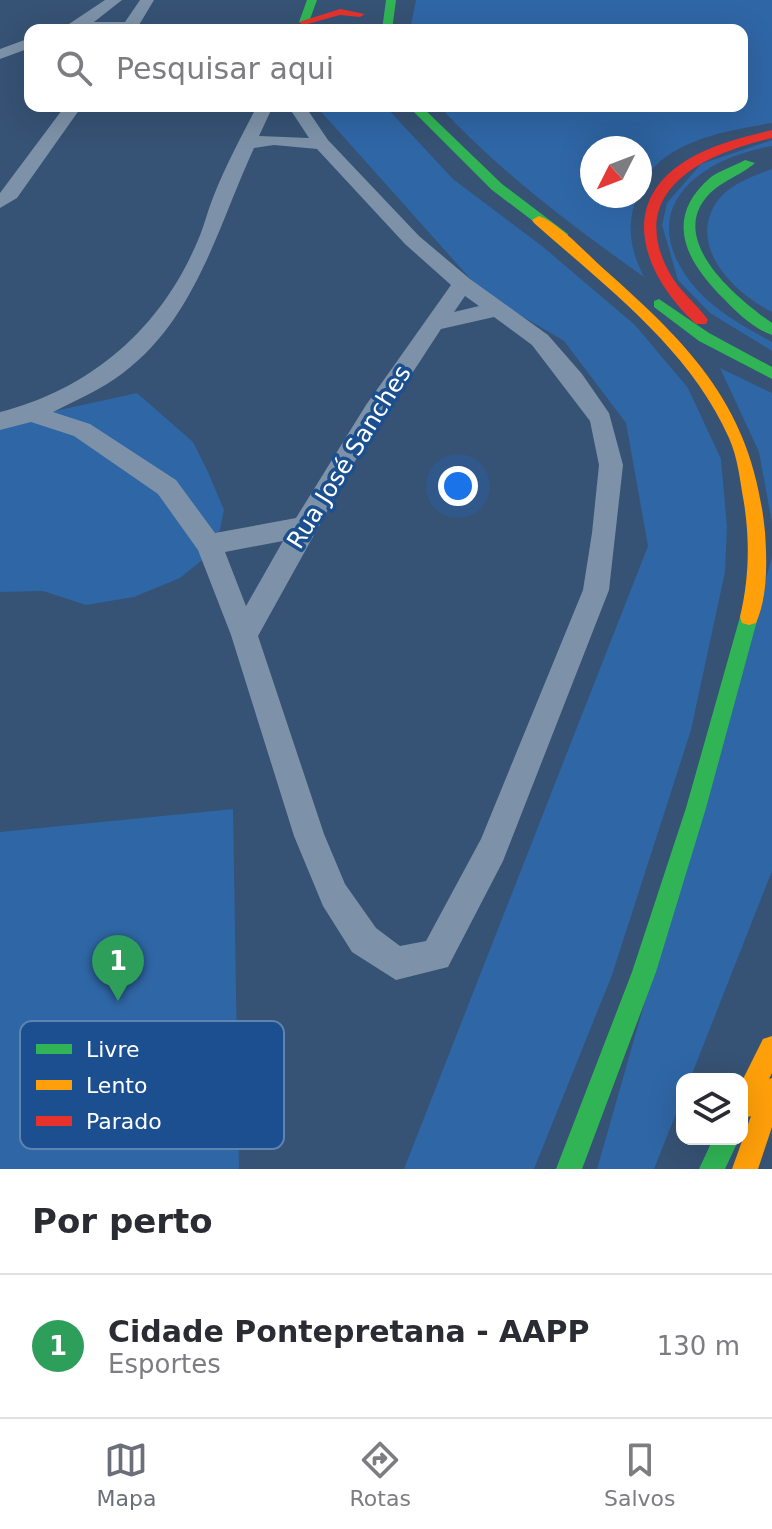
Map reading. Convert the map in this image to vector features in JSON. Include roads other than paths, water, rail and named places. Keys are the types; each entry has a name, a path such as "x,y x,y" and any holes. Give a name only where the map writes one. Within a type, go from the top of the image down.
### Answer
{"main road":[{"path":"303,24 312,0"},
{"path":"336,0 360,14 368,24"},
{"path":"388,24 391,0"},
{"path":"307,24 340,12 360,14"},
{"path":"420,112 497,187 539,220 704,337 772,374"},
{"path":"772,134 701,155 674,174 662,186 652,208 650,235 652,255 668,283 697,316 772,366"},
{"path":"772,158 758,160 715,179 702,190 693,204 690,222 691,248 703,272 732,305 772,330"},
{"path":"539,220 659,329 696,372 722,409 747,470 758,540 756,592 696,808 644,972 569,1169"},
{"path":"748,1095 772,1048"},
{"path":"745,1169 772,1090"},
{"path":"712,1169 723,1145"}],"street":[{"path":"79,24 115,0"},
{"path":"132,24 147,0"},
{"path":"0,54 24,45"},
{"path":"0,202 10,194 70,112"},
{"path":"0,421 31,413 94,382 117,367 150,336 175,301 205,248 223,195 262,112"},
{"path":"31,413 82,430 167,487 209,545 244,635 309,836 334,895 364,940 396,963 436,955 492,850 596,590 611,465 601,419 574,380 540,340 463,284 412,240 322,144 300,112"},
{"path":"249,143 274,140 322,144"},
{"path":"0,183 36,159"},
{"name":"Rua José Sanches","path":"244,635 302,527 433,323 463,284"},
{"path":"433,323 500,309"},
{"path":"82,430 94,382"},
{"path":"209,545 302,527"}],"place":[{"name":"Cidade Pontepretana - AAPP","path":"118,1001"}]}
